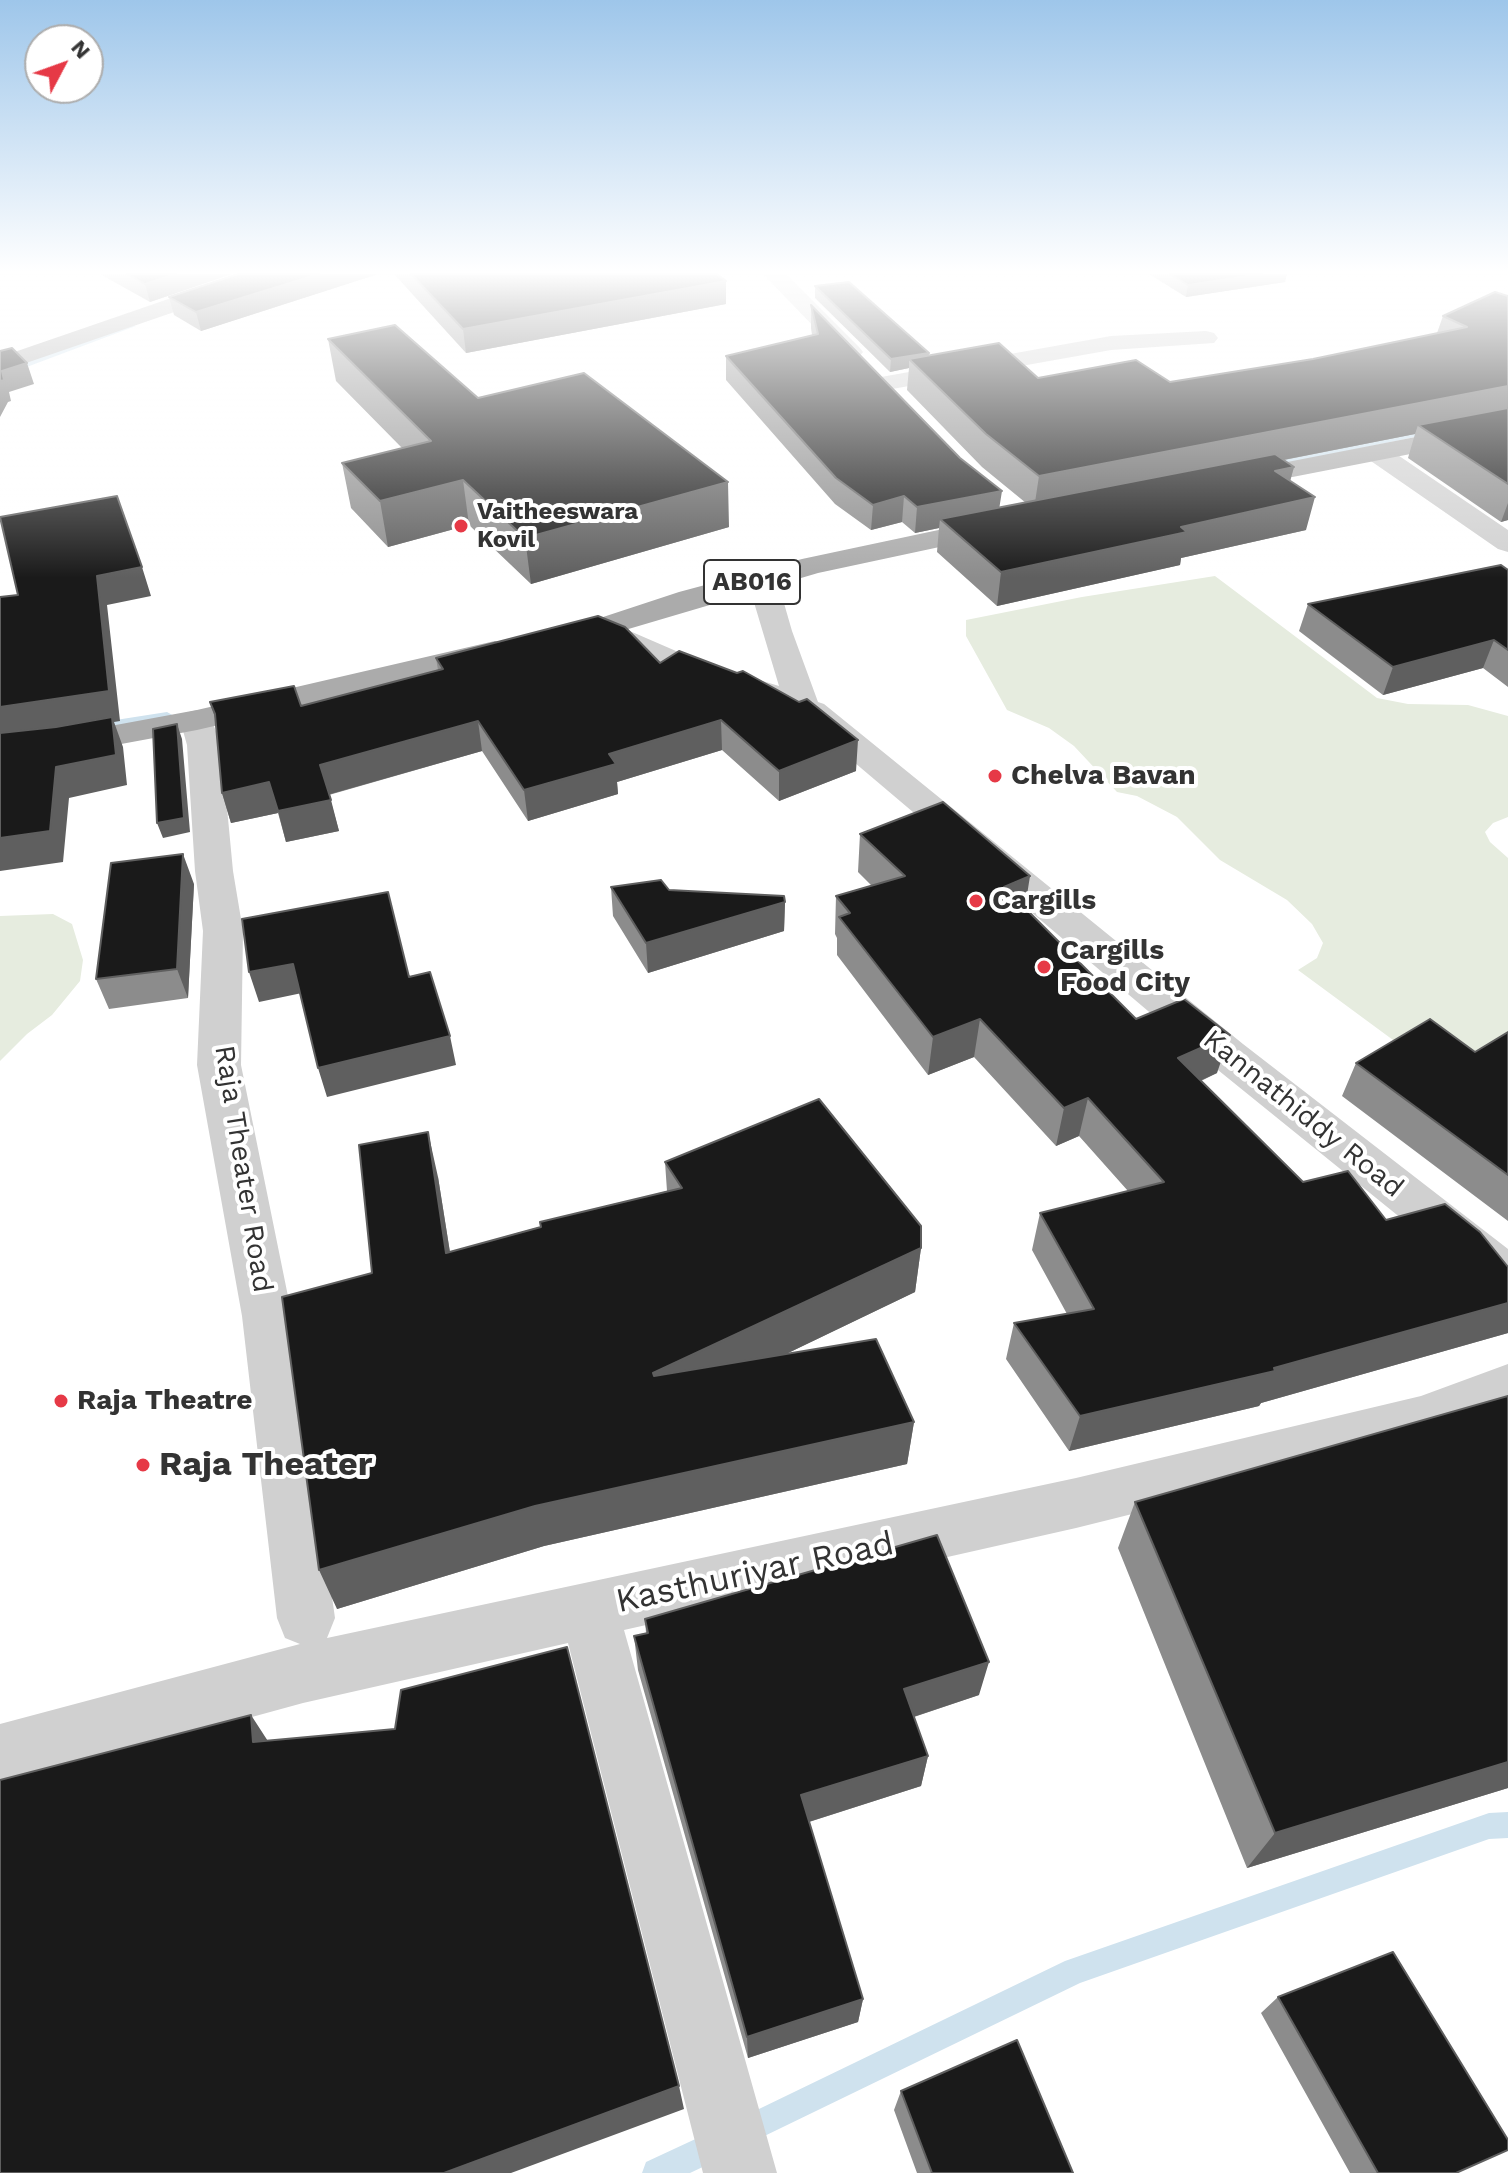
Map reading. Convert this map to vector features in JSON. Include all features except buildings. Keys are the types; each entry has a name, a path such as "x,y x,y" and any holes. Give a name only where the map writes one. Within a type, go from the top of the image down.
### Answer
{"main road":[{"path":"1209,485 1508,427"},
{"name":"AB016","path":"0,752 67,744 197,720 598,629 813,565 1019,516"}],"street":[{"path":"874,375 889,392 964,375"},
{"path":"1377,453 1508,543"},
{"path":"762,579 776,631 802,704"},
{"path":"598,629 694,671 802,704"},
{"name":"Kannathiddy Road","path":"802,704 1228,1055 1508,1277"},
{"name":"Raja Theater Road","path":"197,720 204,745 214,871 223,931 219,1065 267,1316 306,1618"},
{"name":"Kasthuriyar Road","path":"0,1755 303,1673 1076,1503 1406,1423 1508,1387"},
{"path":"589,1610 740,2173"}],"shaded area":[{"path":"1215,576 1377,698 1408,704 1468,705 1508,716 1508,817 1493,823 1485,832 1490,842 1508,858 1508,1139 1484,1107 1298,970 1317,958 1323,943 1312,924 1287,900 1220,860 1177,817 1137,796 1117,792 1074,746 1049,728 1007,710 966,636 966,620 1082,597"},
{"path":"53,914 72,924 83,960 80,981 52,1015 0,1061 0,916"}],"waterway":[{"path":"1265,465 1416,434"},
{"path":"90,728 167,716"},
{"path":"740,2133 1075,1971 1489,1826 1508,1825"},
{"path":"657,2173 717,2144"}],"place":[{"name":"Vaitheeswara Kovil","path":"461,526"},
{"name":"Chelva Bavan","path":"995,776"},
{"name":"Cargills","path":"976,901"},
{"name":"Cargills Food City","path":"1044,967"},
{"name":"Raja Theatre","path":"61,1401"},
{"name":"Raja Theater","path":"143,1465"}]}
